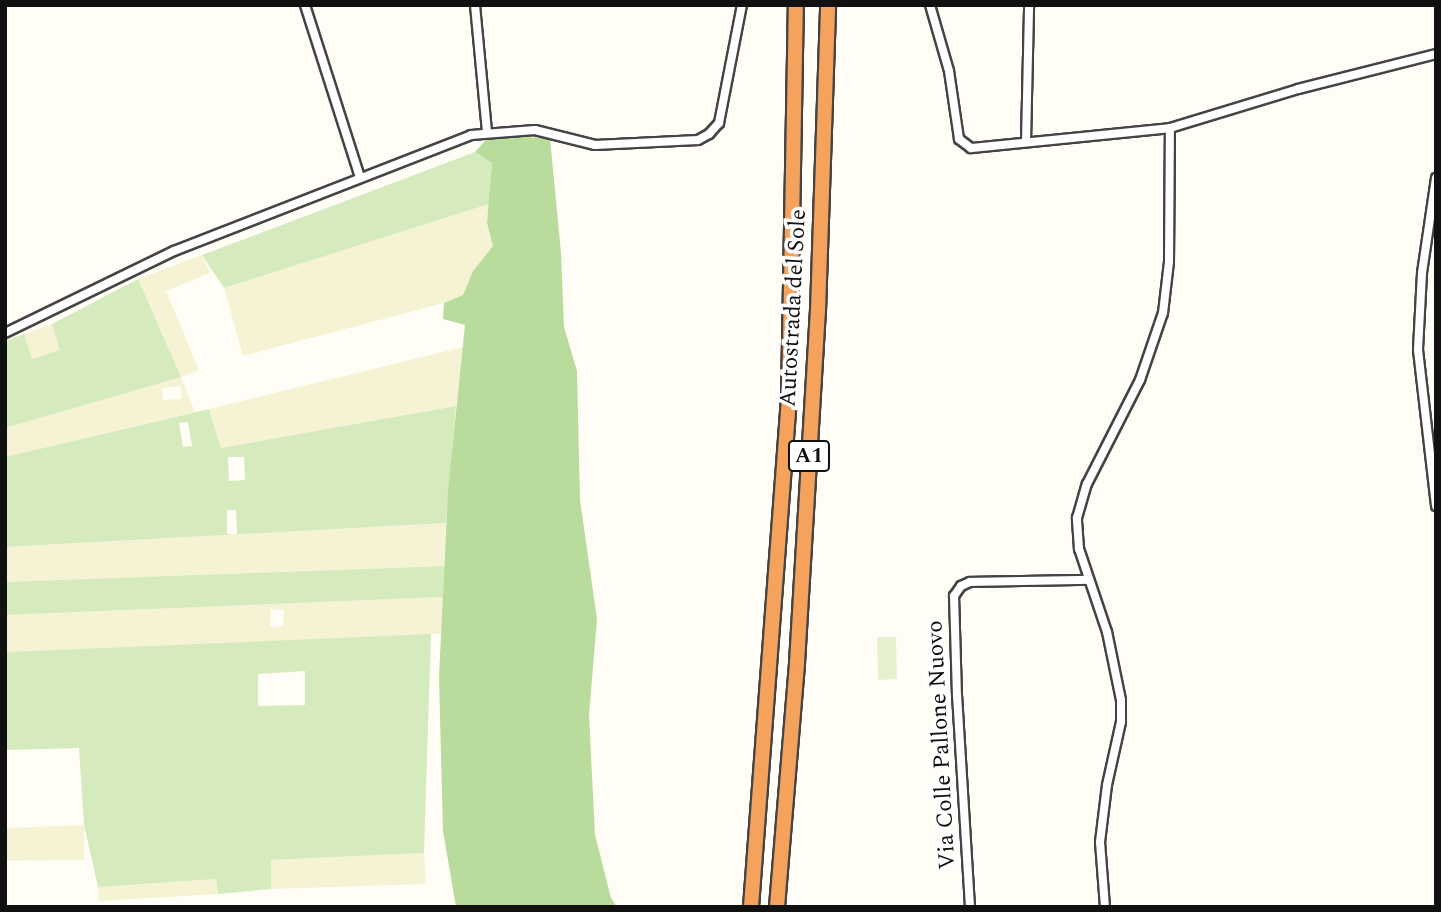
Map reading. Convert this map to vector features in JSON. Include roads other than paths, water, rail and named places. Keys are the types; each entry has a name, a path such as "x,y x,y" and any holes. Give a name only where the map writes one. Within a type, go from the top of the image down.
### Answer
{"highway":[{"name":"Autostrada del Sole","path":"751,907 789,398 796,5"},
{"name":"Autostrada del Sole","path":"777,907 797,663 817,324 828,5"}],"street":[{"path":"305,5 360,177"},
{"path":"475,5 487,132"},
{"path":"5,333 174,251 452,141 487,132 535,130 595,145 688,141 709,134 719,123 742,5"},
{"path":"930,5 949,71 961,143 973,148 1170,128 1298,89 1436,54"},
{"path":"1026,142 1029,5"},
{"path":"1105,907 1100,842 1121,722 1121,700 1111,645 1088,580 1079,549 1077,528 1087,484 1140,380 1165,302 1169,262 1170,128"},
{"path":"1436,178 1422,274 1418,350 1436,506"},
{"name":"Via Colle Pallone Nuovo","path":"970,907 957,696 954,596 961,586 972,582 1088,580"}]}
